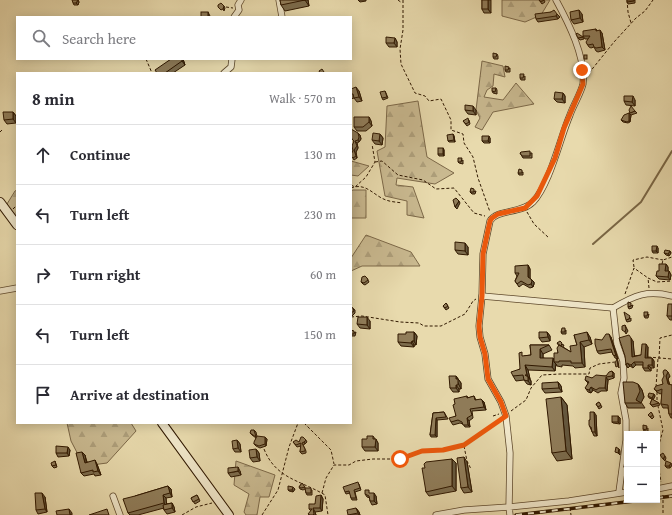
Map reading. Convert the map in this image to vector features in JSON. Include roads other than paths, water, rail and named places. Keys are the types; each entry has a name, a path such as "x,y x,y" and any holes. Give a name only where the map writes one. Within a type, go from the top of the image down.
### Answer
{"street":[{"path":"235,16 239,10 238,4 241,0"},
{"path":"279,0 282,16"},
{"path":"510,515 510,453 506,416 501,402 488,379 485,354 480,337 479,326 482,296 483,254 490,221 492,218 498,214 525,208 537,196 546,179 569,115 583,84 580,57 574,36 556,0"},
{"path":"225,72 231,67 232,60"},
{"path":"0,202 16,223"},
{"path":"0,291 16,288"},
{"path":"482,296 613,308 641,294 658,293 672,296"},
{"path":"613,308 618,344 623,361 624,378 621,393 626,420 626,440 619,492"},
{"path":"163,424 229,515"},
{"path":"660,488 672,486"},
{"path":"436,515 464,510 569,501 624,492"},
{"path":"113,496 120,515"}],"waterway":[{"path":"593,244 641,202 672,151"}],"railway":[{"path":"660,498 672,496"},
{"path":"516,515 624,502"}]}
